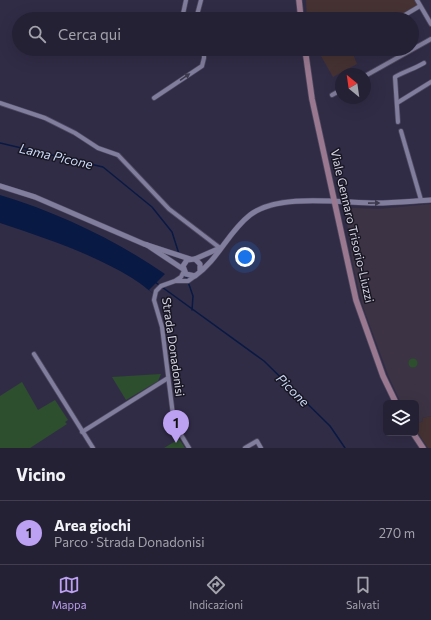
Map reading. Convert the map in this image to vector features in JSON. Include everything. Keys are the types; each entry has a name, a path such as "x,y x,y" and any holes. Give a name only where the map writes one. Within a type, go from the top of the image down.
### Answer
{"main road":[{"path":"299,0 301,12"},
{"name":"Viale Gennaro Trisorio-Liuzzi","path":"306,56 312,99 356,300 383,376 395,400"},
{"path":"415,436 422,448"}],"street":[{"path":"185,12 186,0"},
{"path":"198,12 201,0"},
{"path":"417,0 431,24"},
{"path":"410,12 420,6"},
{"path":"419,46 431,39"},
{"path":"154,98 202,66 203,56"},
{"path":"371,73 401,56"},
{"path":"398,122 395,77 406,70 412,70 424,63"},
{"path":"397,103 431,82"},
{"path":"0,103 45,118 75,133 98,148 118,155 169,209 220,248"},
{"path":"401,131 421,200"},
{"path":"0,186 35,197 144,244 193,259 200,264 200,271"},
{"path":"144,244 183,270 189,276 195,276 218,254 220,248 248,217 266,206 281,203 316,201 379,203 431,200"},
{"path":"183,270 184,262 220,248"},
{"name":"Strada Donadonisi","path":"183,270 181,277 161,286 156,291 155,297 162,327 174,424 189,448"},
{"name":"Strada Donadonisi","path":"175,281 188,281 195,276"},
{"path":"34,354 93,448"},
{"path":"82,432 168,378"},
{"path":"244,448 257,441 261,448"}],"shaded area":[{"path":"306,0 415,0 417,5 406,12 307,12"},
{"path":"321,56 354,56 357,64 350,68 335,68 335,76 333,77"},
{"path":"431,204 431,416 422,418 423,421 419,423 419,400 400,400 389,377 362,304 352,260 346,215 349,209 379,209"},
{"path":"431,416 431,448 428,448 419,434 419,423 423,421 422,418"}],"green space":[{"path":"413,358 418,363 413,368 408,363"},
{"path":"161,374 158,381 126,400 112,377"},
{"path":"22,382 38,410 55,400 68,420 65,422 67,424 30,448 0,448 0,396"},
{"path":"179,439 185,448 164,448"}],"water":[{"path":"0,195 44,210 86,228 146,261 165,274 149,290 161,300 136,280 100,261 51,240 0,223"}],"waterway":[{"name":"Lama Picone","path":"0,143 103,167 152,207 172,232 179,254"},
{"name":"Lama Picone","path":"186,276 193,296 192,310"},
{"name":"Picone","path":"155,282 264,361 330,426 345,448"}],"place":[{"name":"Area giochi","path":"176,443"}]}
